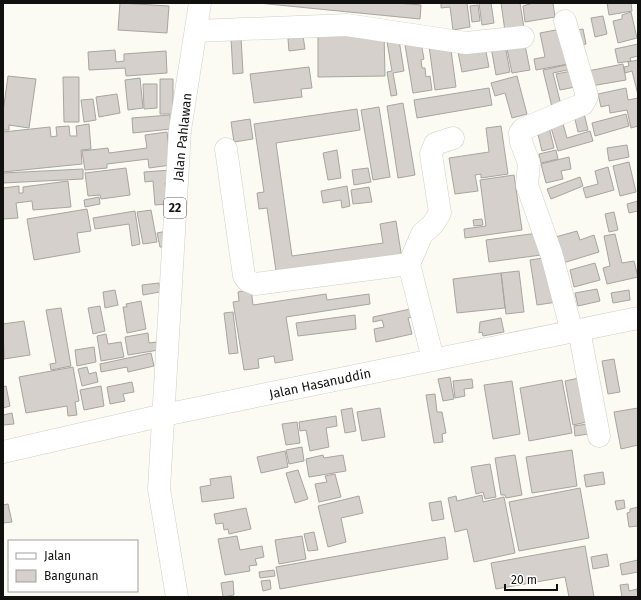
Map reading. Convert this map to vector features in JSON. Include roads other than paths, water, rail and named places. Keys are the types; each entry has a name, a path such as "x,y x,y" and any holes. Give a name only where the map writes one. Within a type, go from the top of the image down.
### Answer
{"main road":[{"name":"Jalan Pahlawan","path":"164,415 180,130 200,3"},
{"path":"565,21 587,96 583,104 523,128 520,133 521,142 529,164 527,185 552,256 575,331 599,436"},
{"path":"196,31 347,25 466,43 523,37"},
{"path":"432,359 409,264 422,234 434,224 440,212 431,154 435,144 452,138"},
{"path":"226,149 244,276 248,282 255,284 409,264"},
{"name":"Jalan Hasanuddin","path":"3,452 164,415 638,318"},
{"name":"22","path":"164,415 159,489 177,597"}]}
